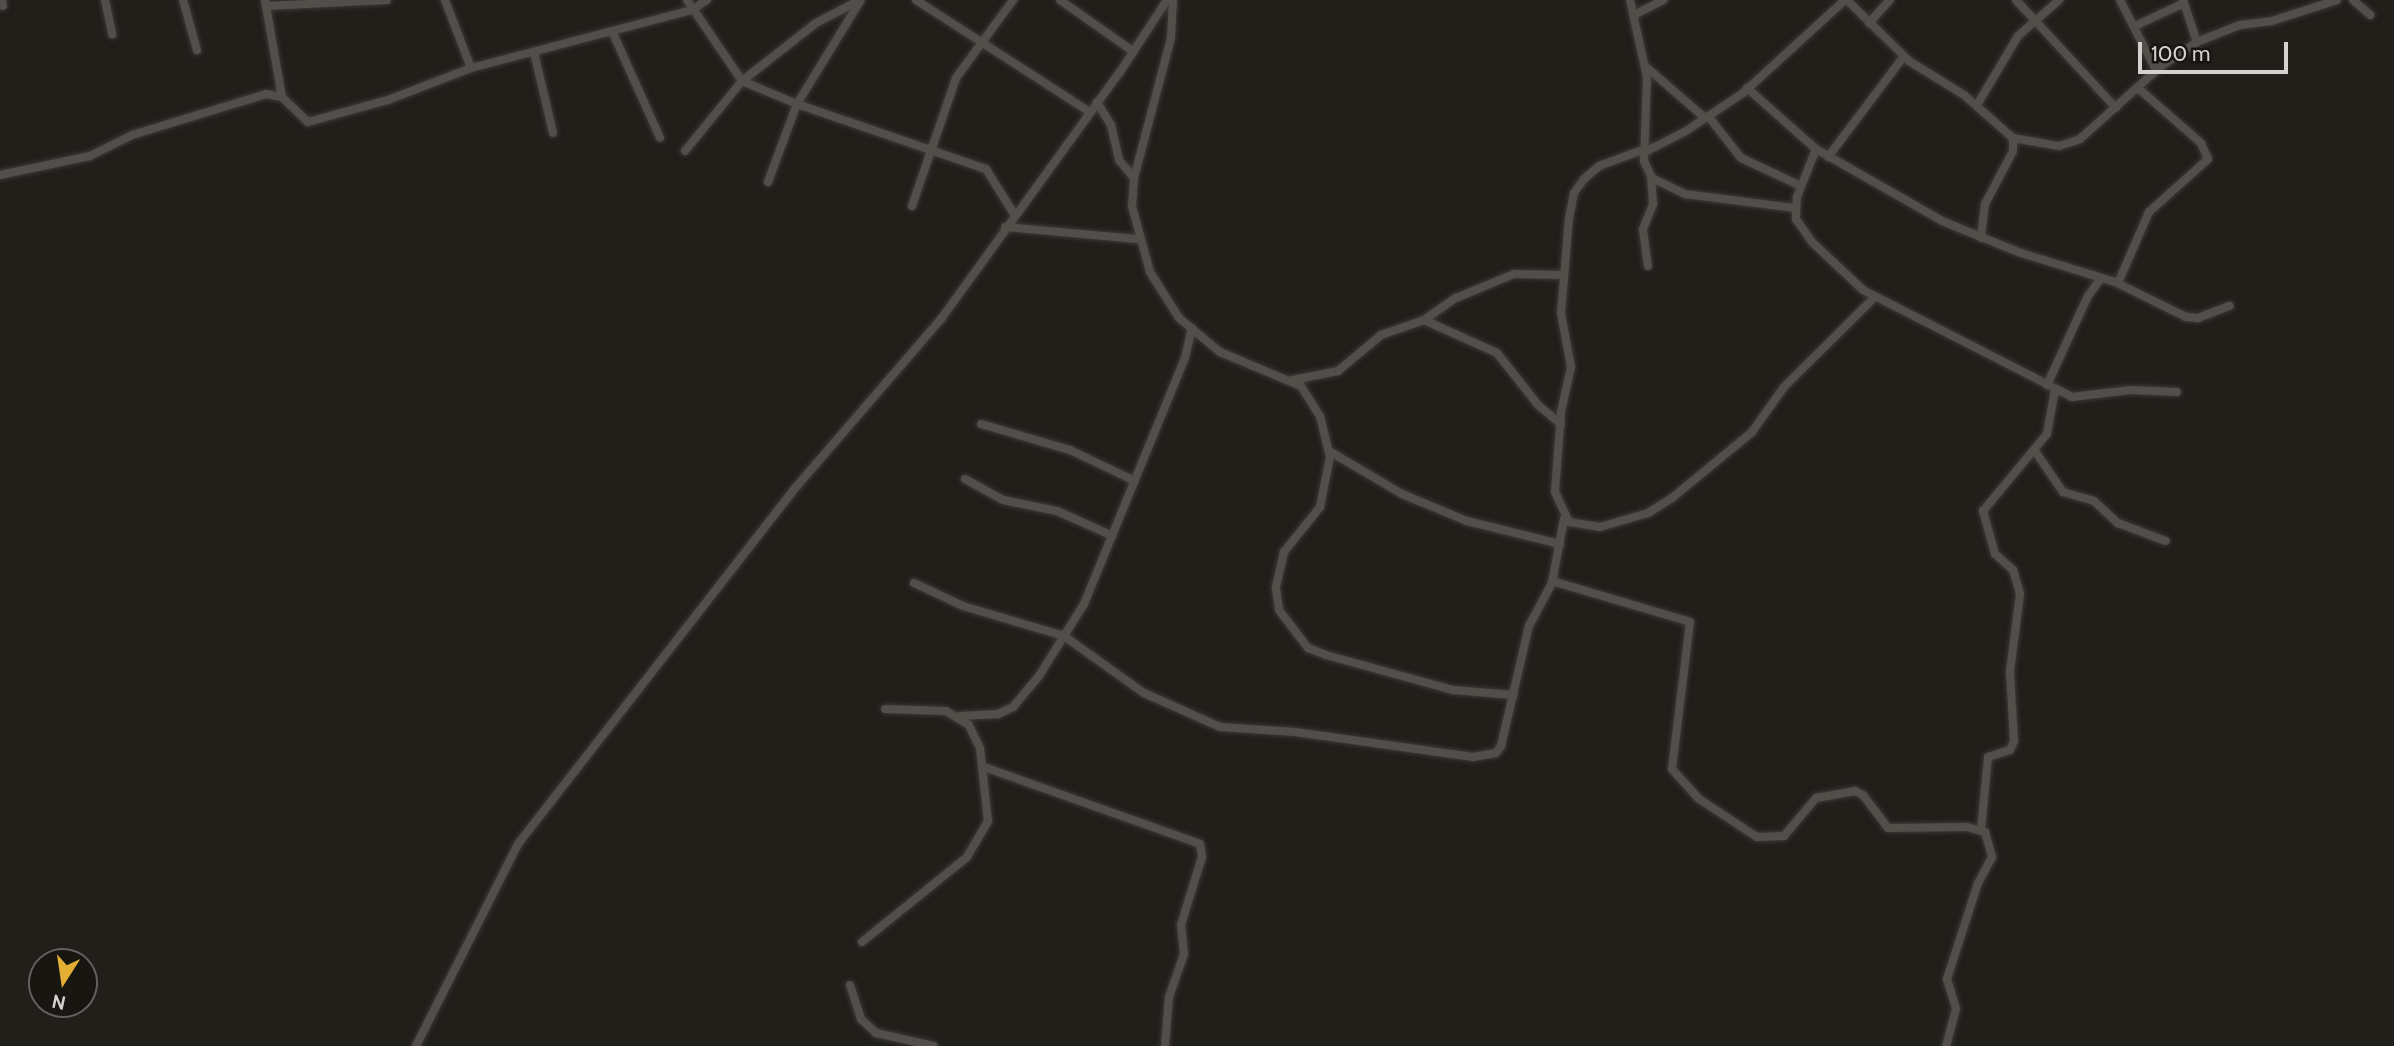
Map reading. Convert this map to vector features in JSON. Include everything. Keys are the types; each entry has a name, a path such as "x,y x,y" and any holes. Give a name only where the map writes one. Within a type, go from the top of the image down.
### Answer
{"street":[{"path":"104,0 112,34"},
{"path":"183,0 197,50"},
{"path":"282,97 265,3 387,0"},
{"path":"445,0 471,68"},
{"path":"687,0 742,80 797,104 986,169 1014,214"},
{"path":"0,176 90,156 132,135 266,94 282,97 308,122 335,118 471,68 692,10 707,0"},
{"path":"685,151 742,80 816,23 860,0"},
{"path":"768,182 797,104 860,0"},
{"path":"916,0 1090,112"},
{"path":"912,206 956,78 1013,0"},
{"path":"1060,0 1133,52"},
{"path":"416,1046 518,844 796,487 941,318 1133,52 1167,0"},
{"path":"1173,0 1171,38 1134,178 1132,206 1138,239 1167,302 1192,328 1235,360 1292,380 1314,401 1329,451 1330,474 1320,507 1290,541 1279,574 1276,600 1287,626 1308,648 1351,663 1453,690 1514,695"},
{"path":"1630,0 1646,66 1645,150 1653,204 1643,229 1648,266"},
{"path":"1634,15 1663,0"},
{"path":"914,583 963,606 1064,636 1171,708 1220,727 1252,732 1295,732 1489,756 1502,746 1529,626 1552,581 1560,544 1564,519 1555,492 1561,424 1570,367 1561,313 1564,275 1574,193 1599,166 1645,150 1706,117 1747,88 1846,0 1903,56 1977,105 2013,138 2059,146 2080,139 2157,70 2197,42 2240,25 2272,21 2337,0"},
{"path":"1869,23 1890,0"},
{"path":"2015,0 2116,108"},
{"path":"1977,105 2002,59 2032,21 2059,0"},
{"path":"2120,0 2157,70"},
{"path":"2353,0 2370,15"},
{"path":"2135,26 2183,2 2197,42"},
{"path":"612,31 660,138"},
{"path":"534,51 553,133"},
{"path":"1828,157 1903,56"},
{"path":"1646,66 1706,117 1741,158 1801,186"},
{"path":"1747,88 1828,157 1896,199 1981,238 2118,283 2186,317 2198,318 2230,306"},
{"path":"2118,283 2149,212 2208,159 2200,143 2138,88"},
{"path":"1097,102 1111,125 1119,160 1134,178"},
{"path":"1981,238 1985,204 2013,151 2013,138"},
{"path":"1816,149 1801,186 1795,208 1796,219 1813,243 1875,298 2051,387 2079,397 2131,390 2177,392"},
{"path":"1651,177 1685,194 1795,208"},
{"path":"1005,228 1138,239"},
{"path":"1292,380 1338,371 1381,335 1424,320 1456,298 1514,275 1564,275"},
{"path":"1946,1046 1956,1009 1947,979 1978,883 1992,857 1990,842 1981,830 1988,757 2010,750 2014,741 2010,671 2020,594 2013,570 1995,554 1983,511 2035,451 2052,421 2051,387 2088,296 2101,278"},
{"path":"1564,519 1578,527 1600,527 1648,513 1672,498 1752,432 1784,387 1875,298"},
{"path":"1424,320 1497,353 1538,405 1561,424"},
{"path":"885,709 960,716 998,714 1013,706 1084,604 1114,537 1185,358 1192,328"},
{"path":"981,424 1070,450 1135,481"},
{"path":"1329,451 1402,494 1467,522 1560,544"},
{"path":"2035,451 2063,492 2094,502 2118,523 2166,541"},
{"path":"965,479 1003,500 1057,510 1114,537"},
{"path":"1552,581 1690,622 1672,769 1699,799 1756,837 1784,836 1816,798 1855,791 1863,795 1888,828 1981,830"},
{"path":"862,942 949,872 985,832 984,767 976,735 960,716"},
{"path":"984,767 1200,844 1202,857 1181,925 1184,954 1169,997 1165,1046"},
{"path":"850,985 861,1019 876,1033 934,1046"}]}
